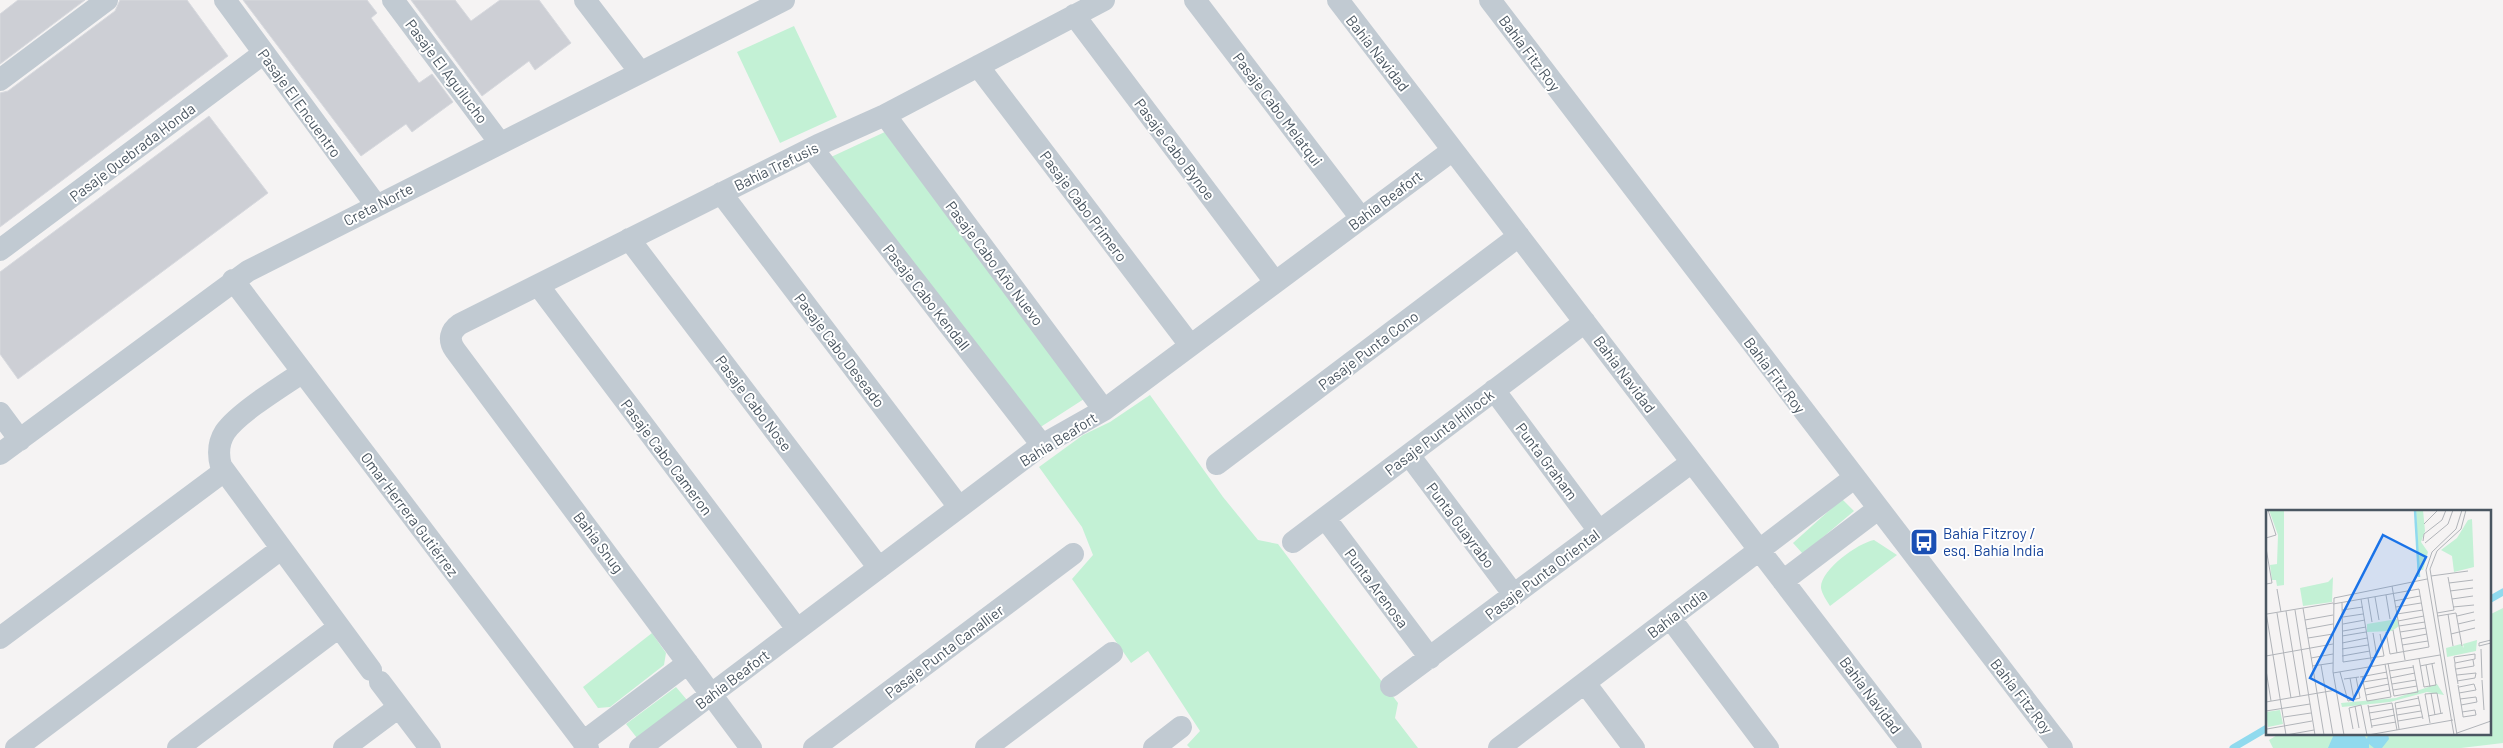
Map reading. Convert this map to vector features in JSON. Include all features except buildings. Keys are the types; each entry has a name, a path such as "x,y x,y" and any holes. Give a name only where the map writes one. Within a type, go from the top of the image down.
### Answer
{"street":[{"path":"0,80 107,0"},
{"name":"Pasaje El Encuentro","path":"225,0 376,205"},
{"name":"Pasaje El Aguilucho","path":"394,0 500,143"},
{"path":"585,0 640,72"},
{"name":"Creta Norte","path":"0,454 233,280 276,255 782,0"},
{"name":"Bahía Trefusis","path":"451,335 460,324 812,148 885,115 1104,0"},
{"name":"Pasaje Cabo Melatqui","path":"1195,0 1361,218"},
{"name":"Bahía Navidad","path":"1338,0 1912,748"},
{"name":"Bahía Fitz Roy","path":"1490,0 2062,748"},
{"name":"Pasaje Cabo Bynoe","path":"1074,16 1275,282"},
{"name":"Pasaje Quebrada Honda","path":"0,250 264,53"},
{"name":"Pasaje Cabo Primero","path":"978,66 1190,345"},
{"name":"Pasaje Cabo Año Nuevo","path":"885,115 1104,410"},
{"name":"Pasaje Cabo Kendall","path":"812,148 1042,445"},
{"name":"Bahía Beafort","path":"640,748 1042,445 1104,410 1453,150"},
{"name":"Pasaje Cabo Deseado","path":"721,193 959,507"},
{"name":"Pasaje Punta Cono","path":"1217,464 1519,236"},
{"name":"Pasaje Cabo Nose","path":"630,239 879,568"},
{"name":"Omar Herrera Gutiérrez","path":"233,280 585,745"},
{"name":"Pasaje Cabo Cameron","path":"538,285 797,630"},
{"name":"Pasaje Punta Hiliock","path":"1293,542 1585,322"},
{"name":"Bahía Snug","path":"451,335 452,346 751,748"},
{"path":"302,372 230,425 220,441 219,451 223,472 430,748"},
{"name":"Punta Graham","path":"1494,390 1599,531"},
{"path":"0,413 20,440"},
{"name":"Punta Guayrabo","path":"1409,455 1514,595"},
{"name":"Pasaje Punta Oriental","path":"1392,686 1692,462"},
{"path":"0,638 223,472"},
{"name":"Bahía India","path":"1500,748 1854,478"},
{"path":"1783,581 1878,509"},
{"name":"Punta Arenosa","path":"1325,518 1430,658"},
{"path":"16,748 281,550"},
{"name":"Pasaje Punta Canallier","path":"814,748 1073,554"},
{"path":"1670,618 1768,748"},
{"path":"178,748 339,627"},
{"path":"986,748 1112,654"},
{"path":"585,745 688,664"},
{"path":"1585,683 1634,748"},
{"path":"344,748 399,706"},
{"path":"1154,748 1181,727"},
{"path":"0,742 4,748"}],"green space":[{"path":"794,26 837,117 780,143 737,52"},
{"path":"887,131 1084,399 1039,428 831,157"},
{"path":"1150,395 1223,497 1258,540 1278,544 1398,703 1395,718 1418,748 1190,748 1187,745 1200,731 1148,651 1131,663 1072,579 1093,555 1082,527 1039,467 1083,435 1110,422"},
{"path":"1842,499 1854,511 1803,554 1793,543"},
{"path":"1874,540 1897,555 1830,606 1821,588 1822,581 1827,573 1841,558 1859,546"},
{"path":"2503,608 2503,743 2461,748 2273,748 2269,740 2276,736 2490,736 2490,614"},
{"path":"652,633 666,653 664,665 610,707 598,708 583,687"},
{"path":"676,687 687,700 637,738 626,724"}],"water":[{"path":"2333,736 2365,736 2367,739 2368,736 2388,736 2389,739 2382,748 2374,748 2369,744 2369,748 2328,748"}],"waterway":[{"path":"2490,599 2503,592"},
{"path":"2233,748 2266,729"}],"place":[{"name":"Bahía Fitzroy / esq. Bahía India","path":"1924,542"}]}
